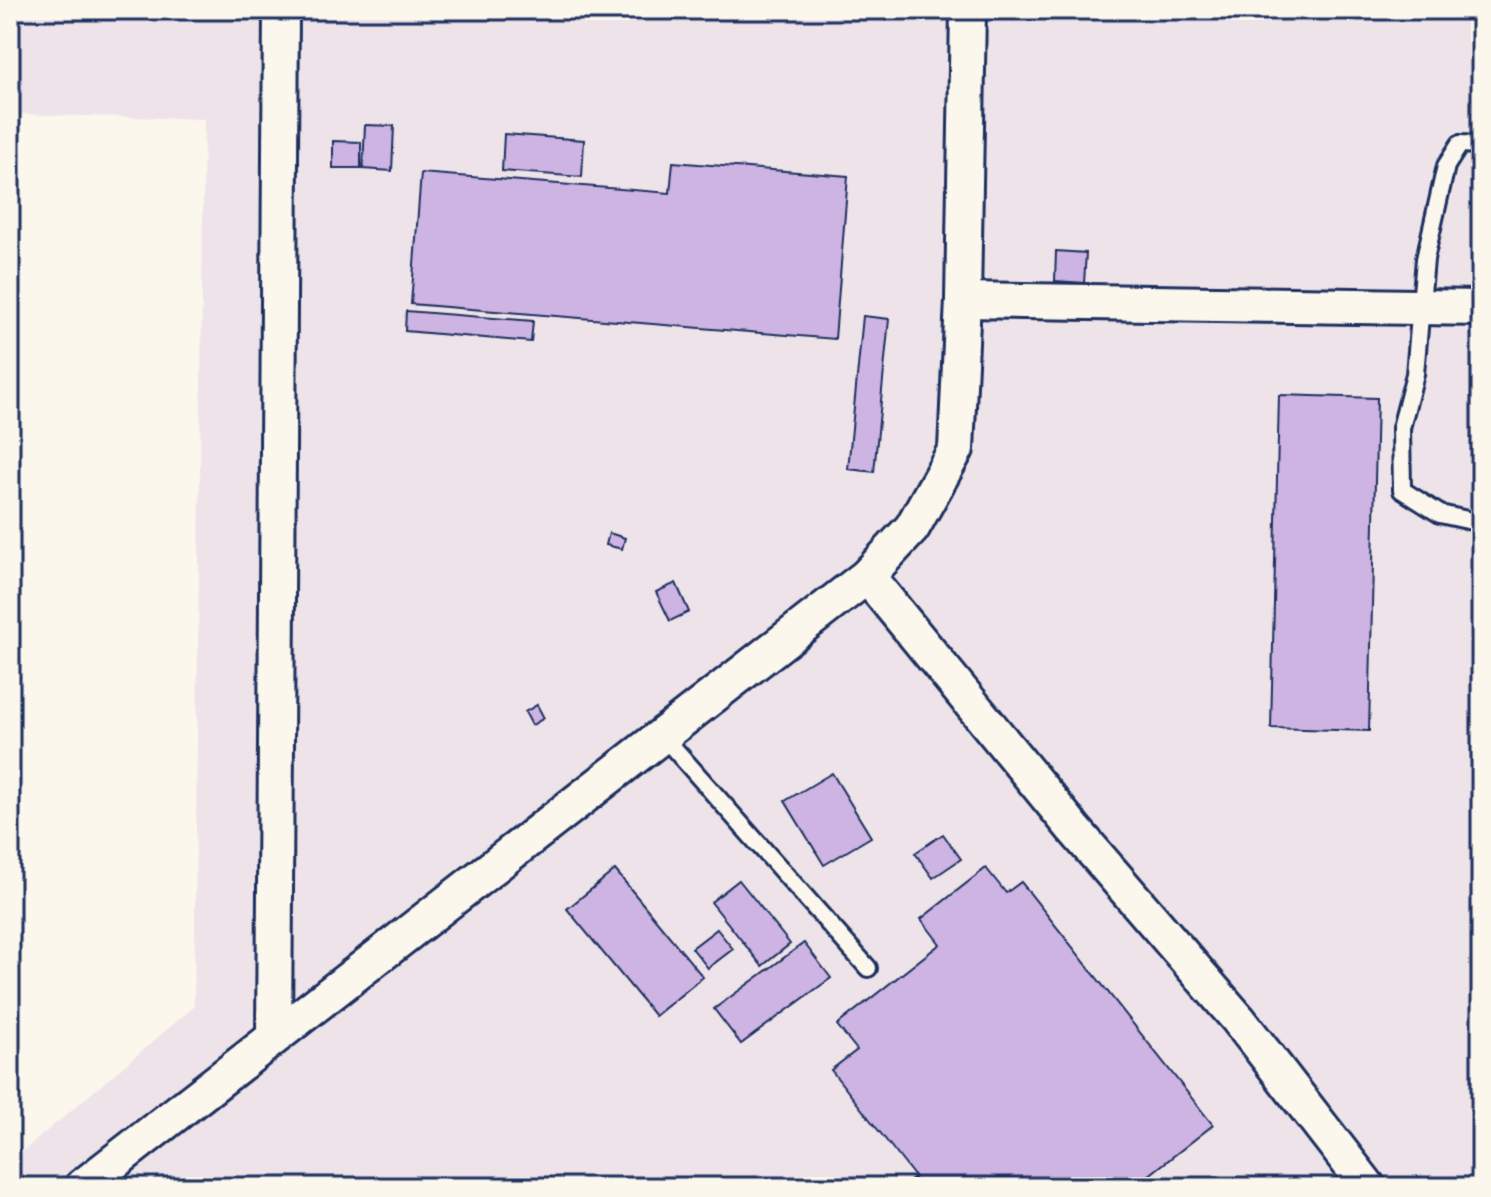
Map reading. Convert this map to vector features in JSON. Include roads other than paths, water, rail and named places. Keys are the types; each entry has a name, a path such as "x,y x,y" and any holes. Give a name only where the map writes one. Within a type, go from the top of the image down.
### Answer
{"street":[{"path":"274,1037 281,10"},
{"path":"82,1187 867,576 912,528 956,449 963,300 968,10"},
{"path":"963,300 1481,308"},
{"path":"867,576 1073,828 1238,1019 1368,1187"}],"lane":[{"path":"1481,145 1460,144 1446,166 1425,259 1415,374 1401,428 1402,490 1440,514 1481,523"},
{"path":"662,735 868,968"}]}
